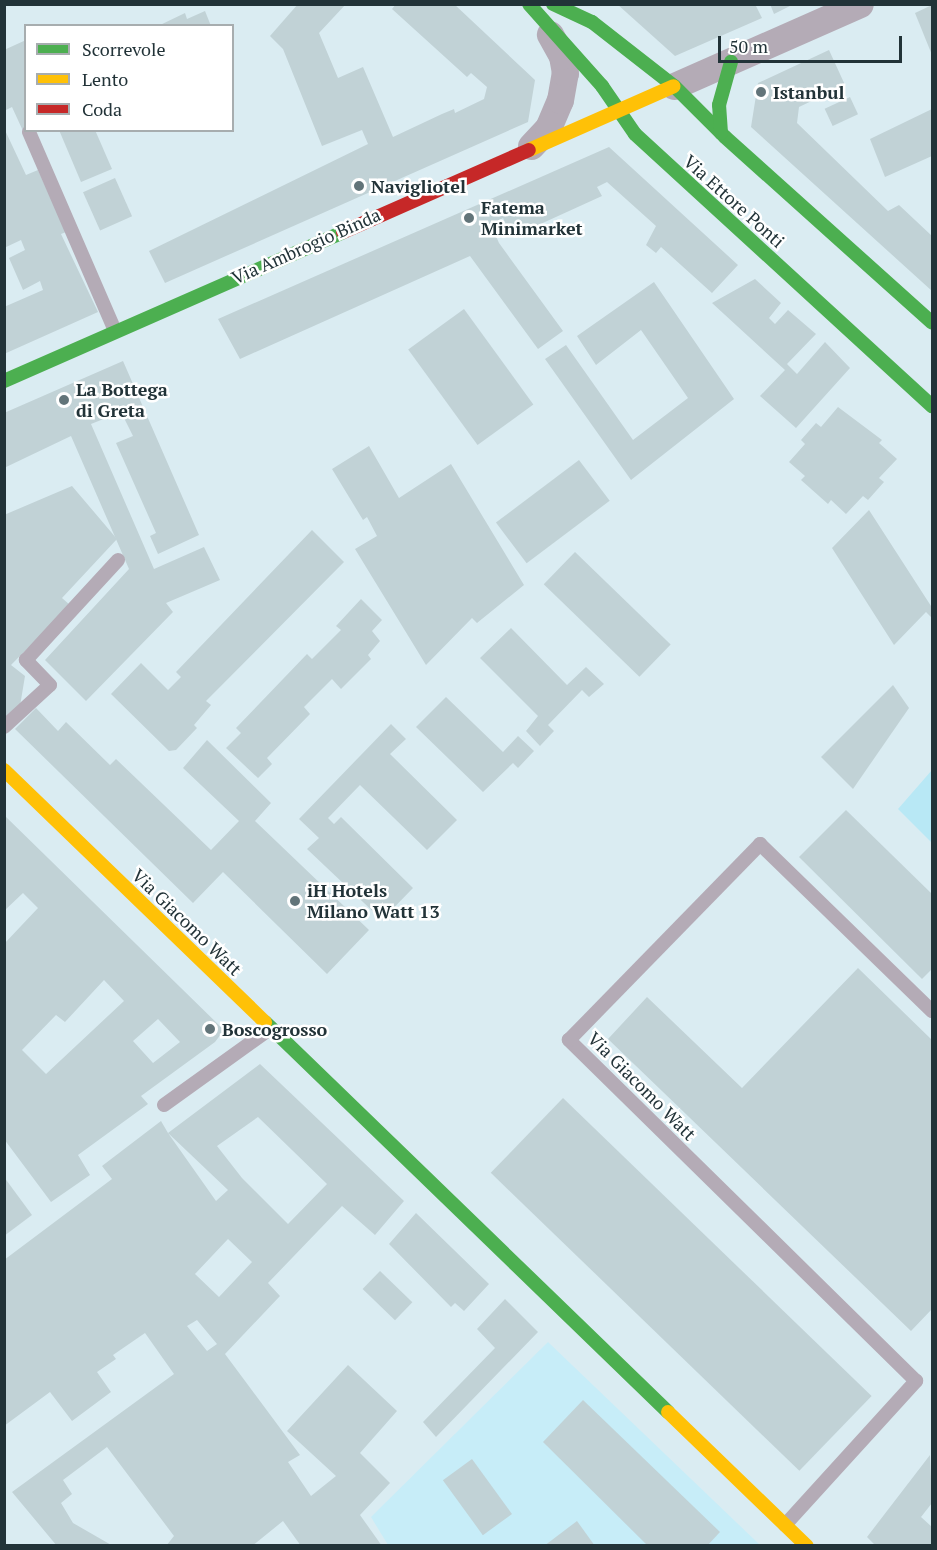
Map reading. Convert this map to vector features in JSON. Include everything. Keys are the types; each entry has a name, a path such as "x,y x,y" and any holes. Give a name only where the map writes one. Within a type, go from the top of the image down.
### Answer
{"street":[{"name":"Via Ambrogio Binda","path":"4,381 531,146 731,62 860,4"},
{"name":"Via Ambrogio Binda","path":"531,146 556,114 565,73 562,56 540,8"},
{"path":"540,8 592,22 674,86 721,133 933,323"},
{"name":"Via Ettore Ponti","path":"540,8 602,87 617,110 657,155 933,406"},
{"path":"721,133 718,111 731,62"},
{"name":"Via Giacomo Watt","path":"4,770 807,1545"}],"lane":[{"path":"29,132 114,331"},
{"path":"4,727 50,685 26,660 118,560"},
{"name":"Via Giacomo Watt","path":"785,1525 916,1381 569,1040 760,844 933,1011"},
{"path":"164,1105 271,1028"}],"shaded area":[{"path":"932,770 932,843 898,809"},
{"path":"548,1342 760,1545 388,1545 371,1517"}],"building":[{"path":"298,4 346,4 319,33 338,78 363,67 393,137 442,114 454,109 455,113 484,99 487,87 471,73 467,77 392,9 396,4 454,4 535,80 528,122 165,283 149,251 368,144 362,130 322,146 283,49 270,36"},
{"path":"617,4 755,4 762,18 675,56"},
{"path":"770,4 794,4 774,14"},
{"path":"932,5 932,55 915,13"},
{"path":"205,11 210,24 162,24 185,13 187,19"},
{"path":"24,41 23,131 12,107 4,111 4,50"},
{"path":"829,50 845,85 799,107 797,123 888,211 899,205 932,236 932,291 751,127 758,83"},
{"path":"850,97 858,114 833,126 825,109"},
{"path":"932,109 932,156 885,177 870,139"},
{"path":"4,128 26,175 38,170 66,232 61,234 98,312 4,354 4,307 43,290 40,281 23,290 9,258 25,250 21,240 4,248"},
{"path":"60,132 96,132 112,169 81,182"},
{"path":"609,147 738,265 712,293 661,247 656,253 646,245 656,226 607,182 597,187 602,196 512,237 503,218 491,225 499,243 563,331 538,349 470,256 240,359 218,319"},
{"path":"115,178 132,216 100,231 83,192"},
{"path":"755,279 781,303 769,318 775,324 788,310 816,334 787,364 797,374 825,342 850,368 796,428 760,396 785,370 712,303"},
{"path":"654,282 734,399 631,480 545,359 566,345 633,440 688,398 641,330 596,365 577,336"},
{"path":"464,309 533,404 478,445 408,350"},
{"path":"123,361 199,535 158,554 150,536 156,533 116,443 133,436 121,412 91,424 154,569 204,547 220,580 166,603 173,612 86,701 45,660 129,569 71,436 4,468 4,413"},
{"path":"838,407 882,440 879,443 897,459 879,478 884,482 868,500 863,496 846,514 831,500 828,504 801,480 805,476 789,462 805,444 801,440 816,423 821,427"},
{"path":"369,446 399,498 451,464 524,585 477,623 472,618 426,665 355,549 377,536 367,517 363,520 332,469"},
{"path":"579,460 610,501 527,563 496,523"},
{"path":"72,486 117,539 62,598 70,605 11,665 25,676 20,706 4,719 4,515"},
{"path":"869,510 931,606 932,604 932,618 926,612 894,645 832,548"},
{"path":"312,530 344,562 206,701 211,705 194,725 197,728 176,750 169,751 111,694 141,663 168,690 181,677 176,672"},
{"path":"575,552 671,644 639,677 544,584"},
{"path":"361,599 382,620 372,631 380,641 368,655 371,659 341,689 332,679 304,707 310,714 267,758 272,764 258,778 226,748 241,733 236,728 307,654 312,659 341,630 336,626"},
{"path":"511,628 567,685 586,667 604,684 589,697 582,690 548,725 554,731 540,746 526,731 538,716 480,658"},
{"path":"893,685 909,708 853,789 821,757"},
{"path":"446,697 503,752 518,736 534,751 518,768 513,763 483,792 416,727"},
{"path":"36,708 58,731 66,722 110,765 116,759 211,850 239,821 183,768 207,740 271,803 255,821 369,930 327,974 223,872 193,903 15,729"},
{"path":"391,724 406,739 390,754 457,820 427,850 360,785 328,818 334,824 341,817 413,888 382,920 307,849 319,838 299,819"},
{"path":"846,810 932,894 932,969 922,979 799,857"},
{"path":"4,815 224,1030 215,1042 141,1096 148,1104 78,1155 90,1175 51,1202 4,1139 4,944 38,908 23,893 4,911","holes":["104,980 124,1001 46,1074 22,1050 56,1015 65,1022","158,1019 180,1042 153,1063 133,1041"]},
{"path":"858,968 932,1040 932,1309 911,1331 608,1039 647,997 742,1088"},
{"path":"260,1064 404,1201 375,1235 342,1206 268,1283 280,1296 225,1354 300,1455 288,1462 311,1496 336,1476 287,1431 348,1365 397,1411 360,1453 390,1483 360,1515 382,1546 301,1546 283,1521 252,1546 166,1546 174,1536 107,1447 63,1480 72,1494 61,1503 73,1523 113,1546 57,1546 12,1492 174,1374 145,1333 113,1355 116,1359 97,1372 111,1392 72,1421 50,1392 4,1426 4,1260 112,1179 102,1166 161,1121 168,1133","holes":["258,1117 327,1184 288,1224 242,1178 217,1146","168,1133 228,1190 216,1201","228,1239 252,1262 219,1297 195,1274","197,1320 217,1344 207,1351 187,1326"]},
{"path":"563,1098 872,1396 799,1471 491,1173"},
{"path":"4,1177 32,1215 4,1236"},
{"path":"416,1213 489,1284 464,1311 455,1303 451,1307 389,1244"},
{"path":"380,1271 412,1302 395,1320 363,1289"},
{"path":"505,1299 538,1332 436,1437 423,1422 495,1348 477,1329"},
{"path":"583,1400 720,1532 707,1546 648,1546 543,1442"},
{"path":"930,1455 932,1503 921,1517 932,1527 932,1546 876,1546 867,1537"},
{"path":"472,1459 512,1514 483,1535 443,1480"},
{"path":"577,1521 595,1546 544,1546"}],"traffic: fast":[{"path":"529,4 602,86 635,134 932,406"},
{"path":"553,4 592,22 674,86 725,137 932,323"},
{"path":"721,133 719,105 731,62"},
{"path":"4,381 343,232"},
{"path":"265,1022 668,1412"}],"traffic: slow":[{"path":"529,150 674,86"},
{"path":"4,770 265,1022"},
{"path":"668,1412 807,1546"}],"traffic: jam":[{"path":"343,232 529,150"}],"place":[{"name":"Istanbul","path":"761,92"},
{"name":"Navigliotel","path":"359,186"},
{"name":"Fatema Minimarket","path":"469,218"},
{"name":"La Bottega di Greta","path":"64,400"},
{"name":"iH Hotels Milano Watt 13","path":"295,901"},
{"name":"Boscogrosso","path":"210,1029"}]}
